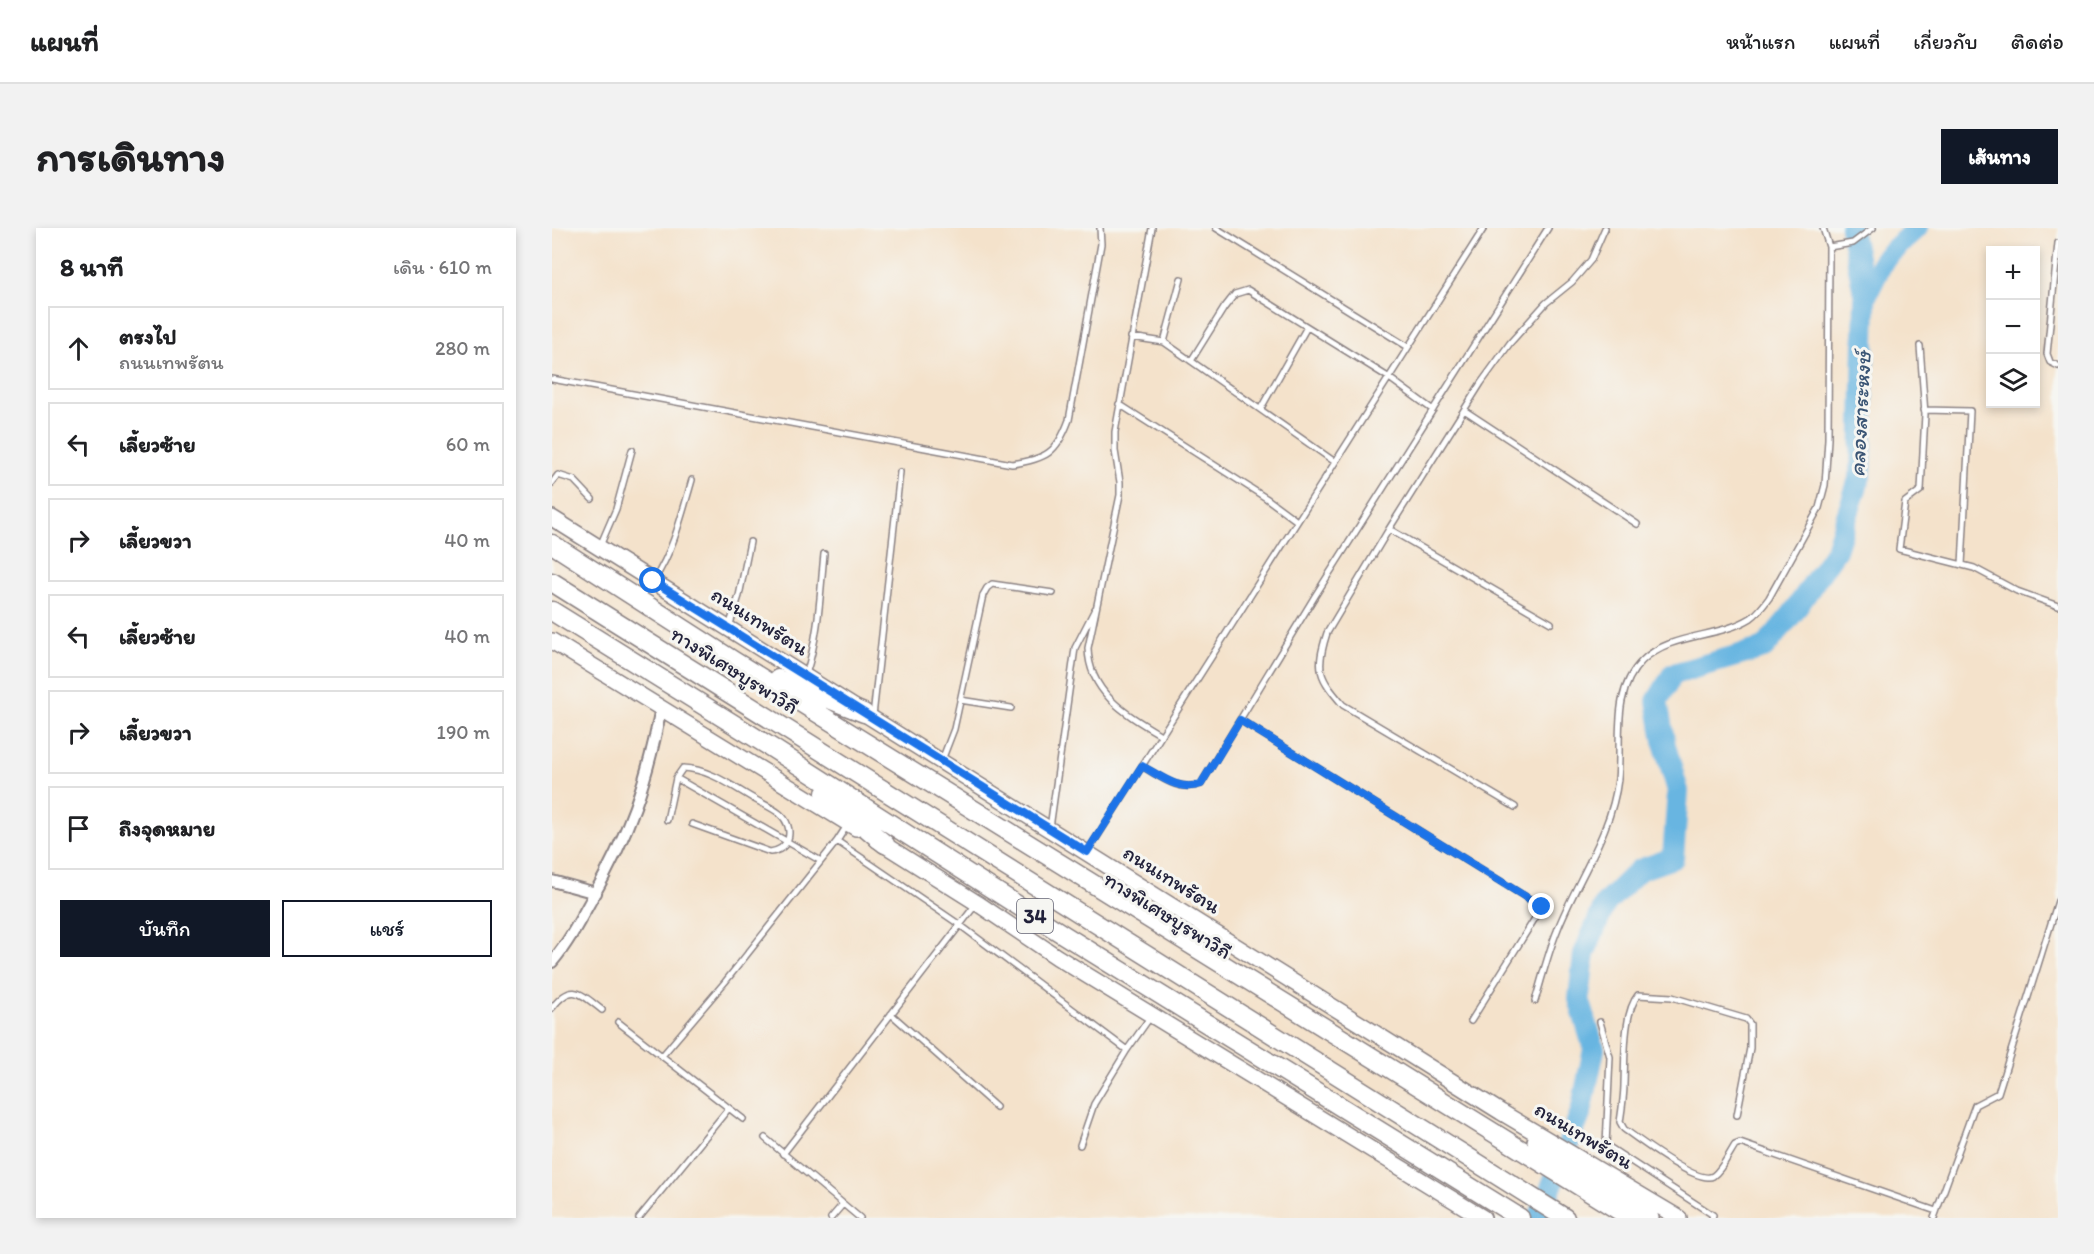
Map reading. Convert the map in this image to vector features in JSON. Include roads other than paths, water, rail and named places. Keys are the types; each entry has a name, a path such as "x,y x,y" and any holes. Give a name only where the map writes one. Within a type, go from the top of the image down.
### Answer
{"highway":[{"name":"ถนนเทพรัตน","path":"552,543 734,661 1572,1167 1631,1218"},
{"name":"ทางพิเศษบูรพาวิถี","path":"552,555 1608,1218"},
{"name":"ทางพิเศษบูรพาวิถี","path":"552,582 1565,1218"},
{"name":"34","path":"552,611 772,748 1064,935 1520,1218"},
{"path":"734,661 868,715"},
{"path":"772,748 885,844"}],"main road":[{"name":"ถนนเทพรัตน","path":"552,518 1501,1112 1551,1154"},
{"name":"34","path":"552,641 885,844 1057,957 1483,1218"},
{"name":"ถนนเทพรัตน","path":"1572,1167 1679,1218"},
{"path":"1572,1167 1651,1218"}],"street":[{"path":"552,962 574,931 619,849 642,791 653,750 660,707"},
{"path":"552,881 596,893"}],"lane":[{"path":"552,379 1012,464 1034,460 1053,449 1061,440 1069,420 1101,244 1100,228"},
{"path":"1152,228 1115,432 1114,451 1120,495 1088,648 1089,659 1099,687 1122,711 1161,735"},
{"path":"1216,228 1408,347"},
{"path":"1087,852 1484,228"},
{"path":"1142,766 1175,785 1191,788 1201,784 1316,596 1548,228"},
{"path":"1515,807 1343,705 1324,682 1320,663 1327,633 1464,410 1510,343 1546,303 1572,282 1591,260 1605,228"},
{"path":"1535,1001 1557,931 1612,808 1618,779 1619,712 1629,678 1641,662 1660,647 1730,627 1751,617 1759,610 1769,598 1819,508 1825,485 1828,439 1829,247 1823,228"},
{"path":"1829,247 1853,243 1873,228"},
{"path":"2058,243 2047,354 2050,362 2058,366"},
{"path":"1164,342 1181,279"},
{"path":"1191,361 1234,294 1248,290 1388,378 1433,410"},
{"path":"1261,408 1307,327"},
{"path":"1131,336 1164,342 1335,462"},
{"path":"1920,346 1924,410 1922,490 1905,502 1899,549 1974,568 2017,591 2058,606"},
{"path":"1119,404 1266,498 1297,521"},
{"path":"1464,410 1637,524"},
{"path":"1924,410 1970,411 1962,565"},
{"path":"599,548 616,509 632,450"},
{"path":"868,715 900,472"},
{"path":"552,483 558,475 574,480 591,499"},
{"path":"653,581 665,563 671,548 692,480"},
{"path":"1389,529 1551,623"},
{"path":"728,628 739,596 750,542"},
{"path":"805,676 813,653 817,630 824,554"},
{"path":"941,761 954,729 983,595 987,588 992,584 1053,593"},
{"path":"1050,829 1075,648 1098,603"},
{"path":"960,700 1011,708"},
{"path":"1240,720 1542,907 1471,1021"},
{"path":"667,820 676,778 683,768 701,771 718,778 779,813 788,827 787,842 782,848 770,852 692,824"},
{"path":"676,778 821,861"},
{"path":"662,1056 725,982 837,841 848,822"},
{"path":"837,841 960,925 1127,1050"},
{"path":"1934,1218 1975,1105 1998,1093 2058,901"},
{"path":"783,1154 977,903"},
{"path":"552,1008 566,993 573,991 581,994 602,1010"},
{"path":"1737,1115 1750,1048 1750,1024 1746,1020 1672,997 1638,995 1634,1000 1630,1015 1625,1050 1620,1122 1624,1129 1672,1163 1705,1177 1714,1175 1735,1145 1740,1143 1936,1211"},
{"path":"891,1014 996,1107"},
{"path":"1080,1144 1094,1104 1127,1050 1152,1015"},
{"path":"618,1022 743,1119"},
{"path":"1600,1022 1610,1057 1606,1145 1714,1217"},
{"path":"639,1218 729,1108"},
{"path":"765,1138 860,1218"},
{"path":"831,1218 843,1204"}],"waterway":[{"path":"1851,228 1865,298"},
{"name":"คลองสาระหงษ์","path":"1539,1218 1581,1112 1594,1049 1579,999 1584,954 1605,904 1639,870 1673,858 1678,791 1665,746 1657,701 1673,674 1764,648 1793,613 1836,550 1861,473 1865,298 1884,259 1917,228"}]}
